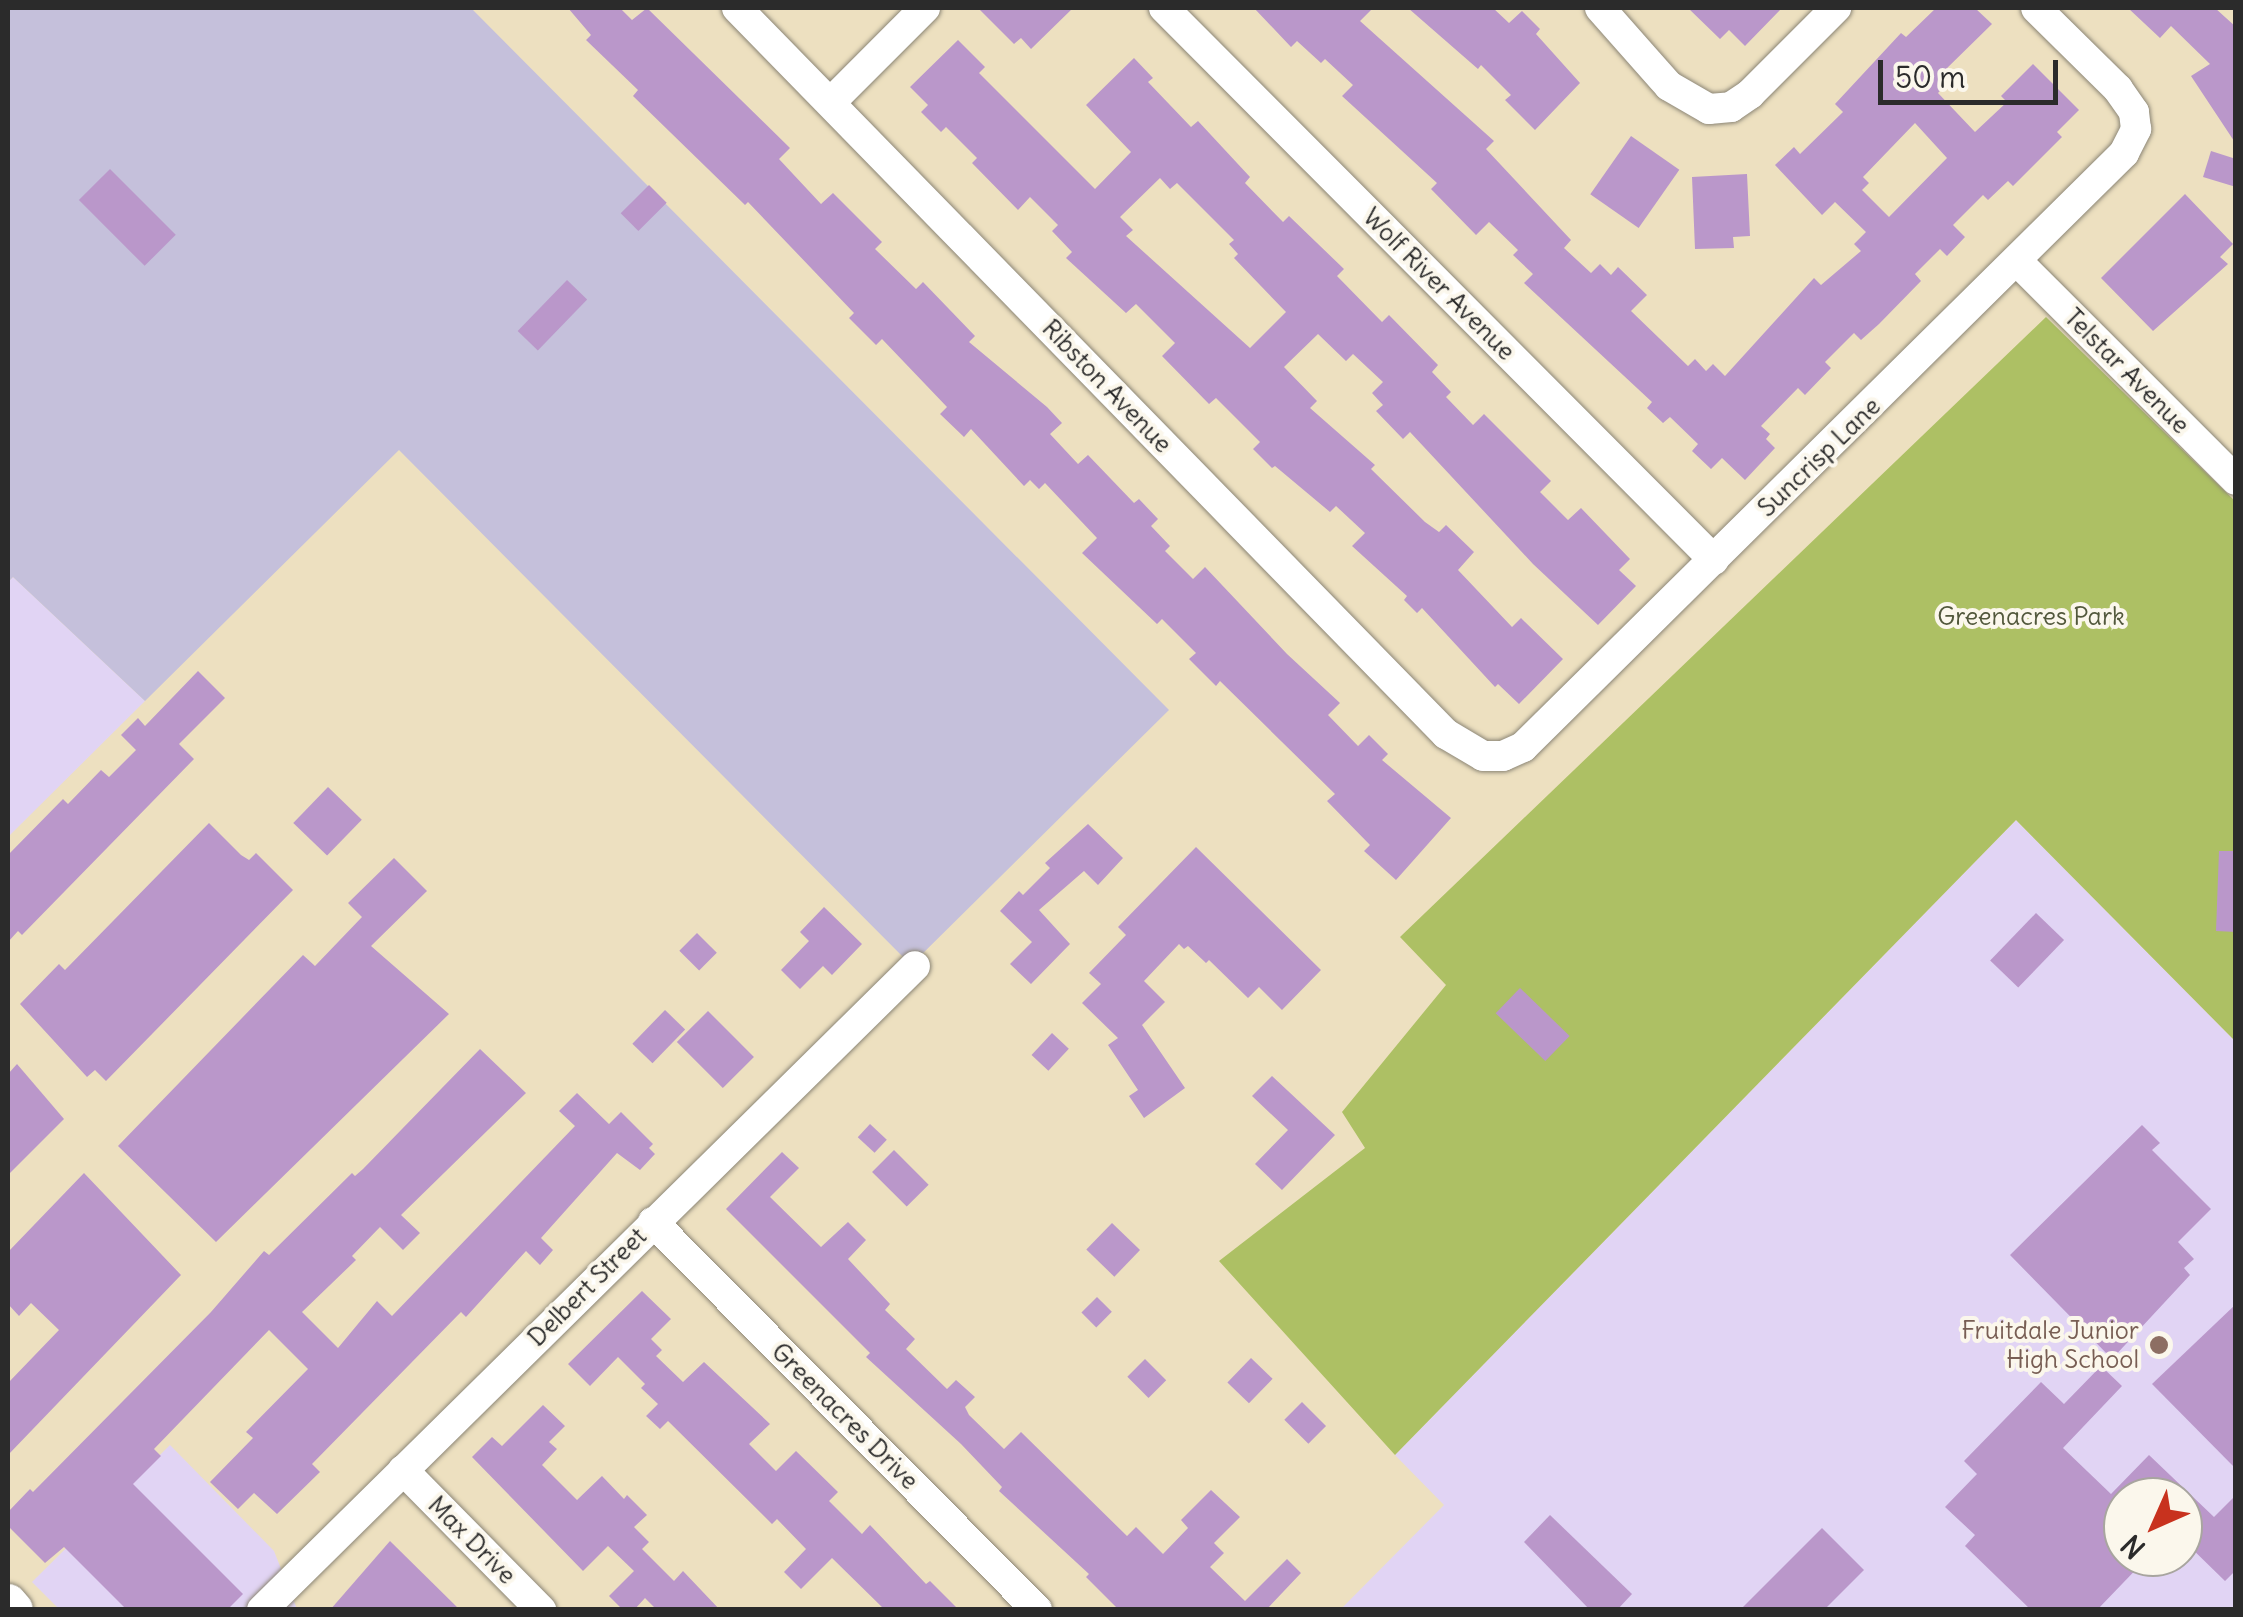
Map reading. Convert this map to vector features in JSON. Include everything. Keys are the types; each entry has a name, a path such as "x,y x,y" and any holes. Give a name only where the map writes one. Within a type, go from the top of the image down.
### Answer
{"main road":[{"path":"8,1602 14,1610"}],"street":[{"name":"Ribston Avenue","path":"738,8 1446,734 1483,756"},
{"path":"832,102 926,8"},
{"name":"Wolf River Avenue","path":"1164,8 1714,560"},
{"path":"1600,8 1669,86 1709,109 1731,107 1750,94 1836,8"},
{"name":"Suncrisp Lane","path":"1483,756 1503,756 1523,747 2106,174 2136,129 2134,112 2118,89 2036,8"},
{"name":"Telstar Avenue","path":"2018,262 2236,480"},
{"name":"Delbert Street","path":"262,1610 916,966"},
{"name":"Greenacres Drive","path":"652,1222 1037,1610"},
{"name":"Max Drive","path":"403,1470 542,1610"}],"shaded area":[{"path":"8,8 471,8 1169,710 911,965 399,450 145,701 13,577 8,582"},
{"path":"13,577 145,701 8,837 8,582"},
{"path":"2016,820 2235,1041 2235,1609 1340,1610 1444,1505 1395,1455"},
{"path":"170,1445 274,1551 297,1609 59,1609 32,1582"}],"green space":[{"name":"Greenacres Park","path":"2046,317 2235,501 2235,1041 2016,820 1395,1455 1219,1261 1365,1148 1342,1112 1446,985 1400,937"}],"building":[{"path":"568,8 620,8 632,20 647,8 790,148 779,159 821,204 833,193 882,242 875,249 916,289 923,282 975,336 969,342 1047,407 1062,423 1050,434 1078,464 1088,455 1134,503 1139,499 1158,519 1151,526 1170,546 1165,551 1193,579 1205,567 1287,654 1340,703 1328,715 1358,746 1369,735 1388,754 1382,760 1451,818 1396,880 1364,851 1370,845 1327,801 1335,794 1220,681 1216,686 1189,659 1196,653 1162,619 1157,624 1082,553 1097,538 1045,483 1039,489 1030,480 1024,486 971,429 964,437 940,414 947,407 882,339 876,345 849,318 854,313 748,202 745,205 633,96 638,90 586,40 591,35"},
{"path":"978,8 1073,8 1031,49 1021,38 1014,44"},
{"path":"1254,8 1373,8 1360,21 1494,141 1486,149 1571,240 1564,248 1591,273 1600,264 1611,275 1618,267 1647,295 1631,311 1688,366 1695,359 1706,371 1713,364 1725,376 1814,278 1821,285 1861,251 1854,244 1866,232 1835,202 1822,215 1775,165 1794,147 1800,154 1843,112 1835,104 1901,33 1906,37 1936,8 1975,8 1992,24 1942,73 1950,80 1938,93 1975,132 2007,102 2001,96 2033,64 2079,110 2057,132 2062,137 2013,186 2008,181 1988,200 1983,195 1953,225 1965,237 1947,256 1940,249 1915,274 1921,281 1879,324 1861,340 1854,333 1825,362 1831,368 1805,395 1798,388 1761,426 1770,434 1766,439 1775,448 1745,480 1722,458 1711,469 1692,451 1698,444 1670,417 1663,423 1647,408 1652,402 1524,283 1533,274 1513,255 1518,250 1489,222 1476,235 1431,189 1437,183 1342,96 1353,85 1325,59 1321,63 1297,41 1291,47","holes":["1915,123 1947,158 1889,217 1862,190 1869,183 1863,177"]},
{"path":"1408,8 1493,8 1509,23 1522,11 1540,29 1536,34 1580,83 1535,130 1505,100 1511,95 1481,65 1478,69"},
{"path":"1688,8 1782,8 1745,46 1729,30 1720,39"},
{"path":"2128,8 2215,8 2236,27 2236,144 2191,76 2210,64 2171,26 2160,38"},
{"path":"958,40 985,67 979,73 1095,189 1131,152 1086,105 1134,58 1153,78 1148,82 1191,127 1198,121 1250,177 1245,183 1283,222 1289,216 1344,269 1337,276 1382,322 1389,315 1438,365 1432,372 1451,392 1446,397 1473,425 1484,414 1551,481 1540,492 1568,520 1581,508 1630,559 1619,570 1636,586 1598,625 1533,564 1410,432 1403,439 1376,411 1383,405 1372,393 1383,382 1353,354 1346,361 1318,334 1284,367 1317,401 1310,408 1375,465 1371,469 1425,522 1439,532 1446,525 1474,552 1458,570 1512,627 1521,618 1563,659 1519,704 1498,684 1495,687 1422,608 1417,613 1404,600 1407,596 1352,546 1365,533 1336,506 1330,512 1275,466 1272,468 1253,449 1260,442 1216,398 1209,404 1162,356 1175,343 1136,304 1126,313 1066,258 1072,252 1052,231 1058,225 1030,197 1018,210 972,163 977,158 946,127 941,132 921,112 928,105 910,87","holes":["1160,178 1170,189 1177,183 1234,240 1229,244 1238,254 1234,258 1286,312 1250,348 1126,236 1133,230 1120,217"]},
{"path":"1631,136 1679,170 1639,228 1590,194"},
{"path":"2211,151 2236,159 2236,187 2203,177"},
{"path":"110,169 176,235 145,266 79,200"},
{"path":"1747,174 1750,236 1733,237 1734,248 1695,249 1692,177"},
{"path":"649,185 667,203 638,231 621,213"},
{"path":"2185,194 2233,244 2220,257 2228,264 2153,331 2101,278"},
{"path":"567,280 587,299 538,351 518,331"},
{"path":"198,671 225,698 179,744 194,759 22,935 18,931 8,942 8,855 63,799 68,804 101,770 109,777 136,750 121,735 138,718 145,726"},
{"path":"328,787 362,820 327,856 293,823"},
{"path":"209,823 241,855 249,860 256,853 293,890 106,1081 95,1070 87,1077 20,1004 59,964 65,970"},
{"path":"1088,824 1123,858 1098,885 1084,871 1039,910 1070,944 1031,984 1010,964 1032,942 1000,911 1019,891 1023,895 1050,868 1045,863"},
{"path":"1196,847 1321,970 1282,1010 1259,987 1248,998 1209,960 1206,963 1188,946 1184,949 1179,944 1144,981 1165,1002 1142,1025 1185,1088 1144,1118 1129,1096 1138,1090 1108,1045 1118,1038 1082,1003 1101,984 1089,973 1126,935 1118,927"},
{"path":"2219,851 2236,851 2236,932 2216,931"},
{"path":"394,858 427,891 371,946 449,1014 216,1242 118,1146 303,955 315,966 362,917 348,903"},
{"path":"824,907 862,944 832,975 823,966 800,989 781,970 809,941 800,932"},
{"path":"2036,913 2064,940 2018,988 1990,960"},
{"path":"697,933 717,953 699,970 679,951"},
{"path":"1520,988 1570,1036 1545,1061 1496,1013"},
{"path":"665,1010 685,1029 652,1063 632,1044"},
{"path":"708,1011 754,1057 723,1088 677,1042"},
{"path":"1052,1033 1069,1049 1048,1071 1032,1055"},
{"path":"480,1049 526,1093 401,1215 420,1233 403,1250 380,1227 352,1256 356,1260 302,1312 338,1348 377,1301 392,1316 575,1126 559,1111 577,1093 609,1124 621,1112 653,1144 649,1148 655,1154 640,1170 617,1153 541,1238 553,1250 540,1265 526,1251 466,1317 461,1312 312,1464 320,1472 277,1514 254,1493 238,1509 210,1482 253,1438 246,1432 308,1369 269,1330 154,1449 161,1456 133,1484 243,1594 227,1610 127,1610 64,1547 45,1563 8,1526 8,1512 30,1489 33,1492 211,1312 264,1251 269,1255 352,1173 355,1176 363,1169"},
{"path":"17,1064 64,1119 8,1175 8,1074"},
{"path":"1272,1076 1335,1135 1282,1190 1255,1164 1288,1130 1252,1096"},
{"path":"870,1124 887,1140 875,1153 858,1137"},
{"path":"2142,1125 2160,1143 2152,1150 2211,1209 2178,1242 2194,1259 2184,1268 2190,1275 2112,1359 2010,1255"},
{"path":"894,1150 929,1185 907,1207 872,1172"},
{"path":"782,1152 799,1168 770,1197 821,1247 848,1222 866,1240 848,1259 890,1304 885,1310 915,1339 906,1349 947,1389 956,1380 975,1397 965,1407 969,1415 1004,1449 1021,1432 1127,1536 1136,1527 1163,1554 1188,1528 1181,1520 1211,1490 1240,1517 1214,1543 1224,1553 1210,1567 1245,1601 1287,1559 1301,1573 1266,1610 1119,1610 1086,1577 1089,1574 999,1491 1002,1487 961,1444 866,1357 870,1353 726,1209"},
{"path":"84,1173 181,1275 8,1455 8,1383 59,1330 31,1303 19,1316 8,1304 8,1252"},
{"path":"1112,1223 1140,1250 1114,1277 1086,1250"},
{"path":"642,1291 671,1319 651,1339 662,1350 656,1356 683,1382 704,1362 770,1424 749,1444 776,1471 796,1451 838,1492 829,1501 862,1534 870,1525 926,1584 930,1581 959,1610 885,1610 832,1558 801,1589 784,1572 806,1549 777,1519 772,1524 668,1421 660,1429 646,1416 658,1404 641,1388 645,1384 618,1357 590,1386 568,1364"},
{"path":"1097,1297 1112,1312 1096,1327 1081,1313"},
{"path":"2236,1304 2236,1469 2152,1384"},
{"path":"1251,1358 1273,1379 1249,1403 1227,1382"},
{"path":"1145,1359 1166,1380 1149,1398 1127,1377"},
{"path":"2101,1366 2122,1386 2063,1448 2103,1486 2103,1577 2129,1577 2097,1610 2031,1610 1965,1546 1975,1535 1945,1507 1977,1474 1964,1461 2041,1382 2064,1404"},
{"path":"1302,1402 1326,1426 1308,1444 1284,1420"},
{"path":"543,1405 565,1426 549,1442 557,1449 542,1465 577,1500 602,1476 624,1499 627,1495 647,1515 634,1527 649,1542 642,1549 674,1581 683,1571 720,1610 657,1610 645,1598 634,1610 623,1610 609,1596 634,1571 608,1546 583,1571 472,1457 492,1437 502,1446"},
{"path":"2149,1455 2172,1477 2128,1477"},
{"path":"2236,1495 2236,1570 2225,1581 2203,1560 2203,1507 2214,1517"},
{"path":"1550,1515 1632,1594 1617,1610 1590,1610 1524,1542"},
{"path":"1822,1528 1864,1570 1824,1610 1740,1610"},
{"path":"390,1541 460,1610 330,1610"}],"place":[{"name":"Fruitdale Junior High School","path":"2159,1345"}]}
